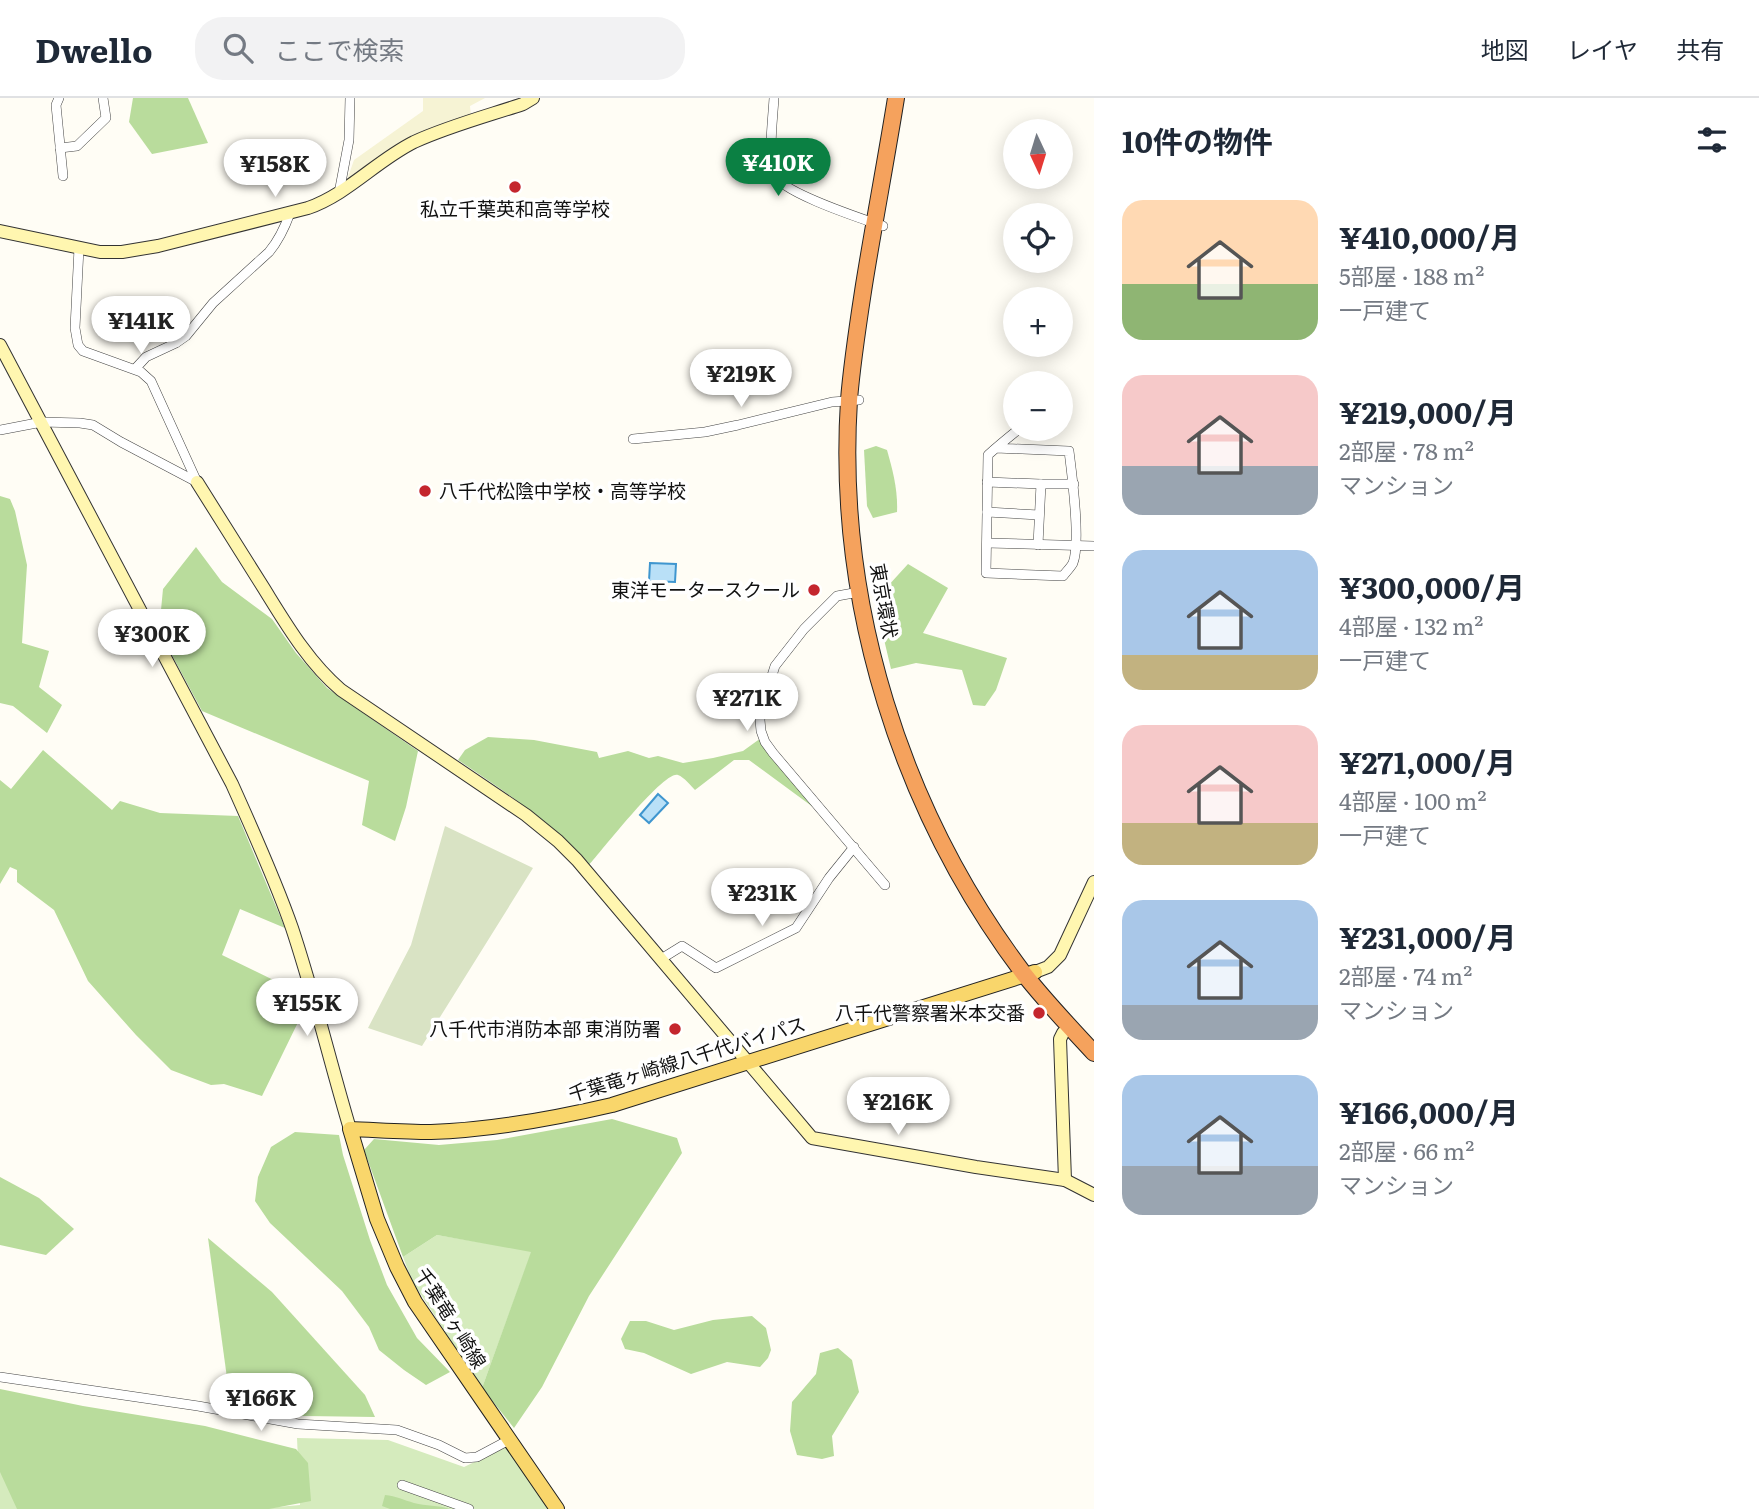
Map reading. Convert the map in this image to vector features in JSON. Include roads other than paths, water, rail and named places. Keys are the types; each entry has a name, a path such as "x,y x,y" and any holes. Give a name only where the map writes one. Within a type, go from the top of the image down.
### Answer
{"highway":[{"name":"東京環状","path":"897,98 864,347 854,400 848,468 859,592 870,648 893,726 916,788 974,900 1069,1027 1094,1053"},
{"name":"東京環状","path":"879,224 905,98"},
{"name":"東京環状","path":"854,400 861,532 868,588 892,694 915,761 942,821 1030,973 1094,1039"}],"main road":[{"name":"千葉竜ヶ崎線八千代バイパス","path":"350,1129 432,1132 489,1128 539,1121 612,1105 1030,973"},
{"name":"千葉竜ヶ崎線","path":"350,1129 377,1219 409,1290 428,1323 557,1509"}],"street":[{"path":"59,98 56,105 63,176"},
{"path":"60,148 77,146 106,118 103,98"},
{"path":"339,194 349,140 350,98"},
{"path":"0,231 100,252 122,253 290,213 325,202 339,194 414,142 523,104 533,98"},
{"path":"774,98 772,171 776,179 803,196 879,224"},
{"path":"135,369 146,357 186,336 213,303 269,252 286,225 290,213"},
{"path":"79,248 75,328 78,345 83,351 135,369 151,381 197,482 272,603 323,675 341,690 526,815 558,841 812,1138 1065,1181 1094,1195"},
{"path":"0,345 232,784 291,926 312,990 350,1129"},
{"path":"633,439 705,432 832,402 854,400"},
{"path":"0,430 41,422 80,422 93,425 197,482"},
{"path":"996,447 1069,452 1074,484 1076,546 1073,563 1063,576 986,573 988,454 996,447 1004,441"},
{"path":"987,482 1074,484"},
{"path":"1038,545 1041,484"},
{"path":"987,512 1040,515"},
{"path":"987,543 1094,546"},
{"path":"859,592 838,596 804,629 775,666 760,720 765,742 773,753 884,885"},
{"path":"661,959 682,946 716,968 796,928 854,847"},
{"path":"1030,973 1048,967 1060,955 1094,882"},
{"path":"1065,1181 1060,1039 1069,1027"},
{"path":"0,1377 198,1406 298,1424 397,1430 439,1445 465,1458 477,1457 509,1440"},
{"path":"402,1485 469,1509"}],"water":[{"path":"650,563 676,564 675,582 649,581"},
{"path":"658,794 668,803 649,823 640,815"}],"place":[{"name":"私立千葉英和高等学校","path":"515,187"},
{"name":"八千代松陰中学校・高等学校","path":"425,491"},
{"name":"東洋モータースクール","path":"814,590"},
{"name":"八千代警察署米本交番","path":"1039,1013"},
{"name":"八千代市消防本部 東消防署","path":"675,1029"}]}
